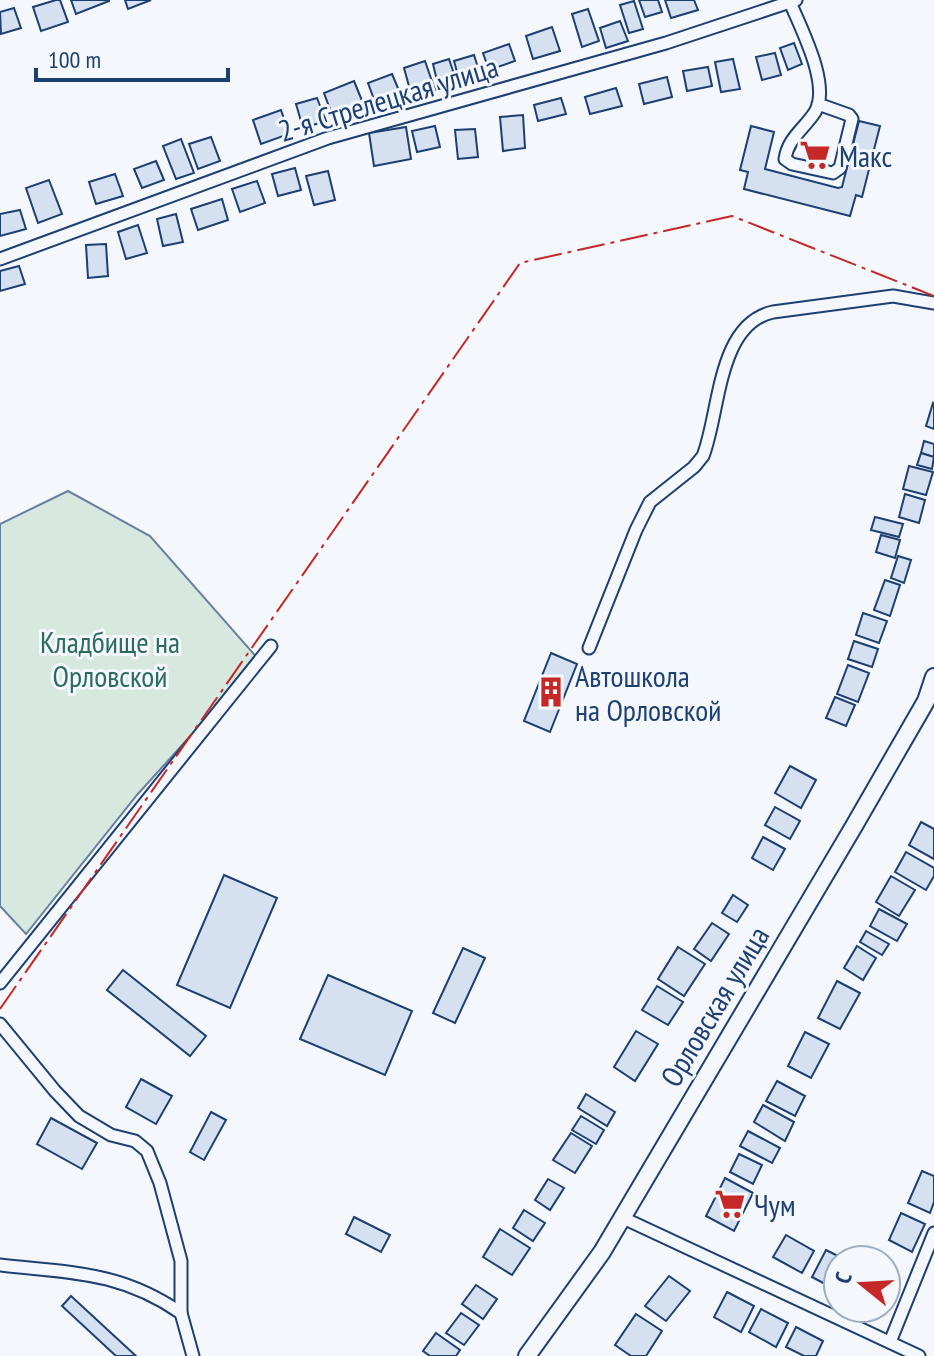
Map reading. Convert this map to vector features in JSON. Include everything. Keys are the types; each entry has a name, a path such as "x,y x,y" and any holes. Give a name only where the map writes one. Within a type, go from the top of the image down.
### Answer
{"main road":[{"name":"Орловская улица","path":"527,1356 602,1252 854,826 926,701 934,677"}],"street":[{"path":"793,1 818,75 818,104 793,137 785,159 792,164 833,173 840,166 852,118 818,104"},
{"name":"2-я Стрелецкая улица","path":"0,259 328,138 666,43 793,1"},
{"path":"589,648 650,502 694,467 703,456 724,370 746,327 761,315 893,296 934,303"},
{"path":"0,983 271,646"},
{"path":"0,1024 79,1116 111,1135 135,1141 147,1151 160,1183 181,1261 181,1313 193,1356"},
{"path":"621,1217 919,1356"},
{"path":"890,1342 934,1233"},
{"path":"0,1265 122,1282 181,1313"}],"green space":[{"name":"Кладбище на Орловской","path":"68,491 150,536 259,660 137,795 26,934 0,906 0,524"}],"building":[{"path":"60,0 68,22 41,31 33,7"},
{"path":"71,0 109,0 109,1 76,14"},
{"path":"125,0 151,0 128,9"},
{"path":"639,0 658,0 662,12 645,17"},
{"path":"665,0 694,0 698,10 671,18"},
{"path":"634,1 643,29 629,33 620,5"},
{"path":"14,8 21,28 1,34 0,12"},
{"path":"588,9 599,41 582,47 572,14"},
{"path":"620,21 628,41 606,48 600,28"},
{"path":"552,27 560,51 533,59 526,36"},
{"path":"794,43 802,64 788,70 780,48"},
{"path":"509,44 515,61 489,70 483,53"},
{"path":"775,53 781,75 762,80 756,57"},
{"path":"474,55 481,77 460,83 454,61"},
{"path":"449,59 457,83 439,89 433,64"},
{"path":"733,59 740,89 721,92 715,62"},
{"path":"425,61 435,90 412,97 404,68"},
{"path":"708,67 712,86 687,91 683,71"},
{"path":"392,74 400,93 375,102 368,83"},
{"path":"667,77 672,97 644,104 639,84"},
{"path":"354,81 365,108 334,120 324,93"},
{"path":"616,88 622,106 590,114 585,97"},
{"path":"317,98 326,121 303,128 296,104"},
{"path":"561,98 566,114 538,121 534,105"},
{"path":"281,110 289,134 261,144 253,120"},
{"path":"523,115 525,148 503,151 500,117"},
{"path":"859,121 880,126 862,197 856,195 850,216 744,189 748,172 740,170 751,126 774,132 765,169 838,188 842,187"},
{"path":"435,126 440,147 417,152 412,131"},
{"path":"406,127 411,159 374,166 369,133"},
{"path":"475,129 478,157 458,159 455,130"},
{"path":"211,137 220,161 198,169 189,144"},
{"path":"181,139 194,173 176,179 163,146"},
{"path":"156,161 164,180 142,188 134,169"},
{"path":"295,168 301,190 278,196 272,174"},
{"path":"328,171 335,200 314,205 306,176"},
{"path":"115,174 123,196 96,204 89,182"},
{"path":"49,180 62,214 38,223 26,188"},
{"path":"257,181 265,203 240,212 232,189"},
{"path":"222,199 228,220 198,230 191,209"},
{"path":"20,210 26,229 0,236 0,214"},
{"path":"176,214 183,242 163,246 157,219"},
{"path":"138,225 147,253 126,259 118,232"},
{"path":"106,244 108,276 88,278 86,245"},
{"path":"19,266 25,284 0,291 0,271"},
{"path":"934,404 934,429 926,426"},
{"path":"924,441 934,444 934,457 921,453"},
{"path":"921,453 934,457 932,469 917,465"},
{"path":"909,466 933,472 926,495 903,489"},
{"path":"905,494 925,500 919,523 899,517"},
{"path":"875,517 903,524 899,537 871,530"},
{"path":"881,535 900,540 895,558 876,552"},
{"path":"898,556 911,560 904,583 891,578"},
{"path":"885,580 900,585 890,616 874,610"},
{"path":"863,613 887,621 879,643 856,635"},
{"path":"854,641 878,649 872,667 848,659"},
{"name":"Автошкола на Орловской","path":"551,653 577,664 550,732 524,721"},
{"path":"848,665 869,673 858,702 837,694"},
{"path":"835,697 855,705 846,726 826,718"},
{"path":"790,766 816,780 801,808 775,793"},
{"path":"775,807 800,821 790,839 765,825"},
{"path":"921,822 934,829 934,859 909,845"},
{"path":"763,837 785,849 773,870 752,858"},
{"path":"906,852 934,868 934,876 926,890 895,872"},
{"path":"224,875 277,898 230,1008 177,985"},
{"path":"891,876 915,890 899,916 876,902"},
{"path":"733,895 748,905 737,922 722,913"},
{"path":"879,909 907,924 897,941 870,926"},
{"path":"712,923 729,934 711,961 694,949"},
{"path":"866,931 889,944 882,955 860,942"},
{"path":"857,946 876,958 863,980 844,968"},
{"path":"678,947 705,964 684,996 658,979"},
{"path":"463,948 485,958 455,1023 433,1013"},
{"path":"123,970 206,1036 190,1056 107,990"},
{"path":"328,975 412,1011 385,1075 300,1039"},
{"path":"837,981 860,993 840,1029 818,1018"},
{"path":"657,986 683,1002 668,1025 642,1010"},
{"path":"636,1031 658,1044 635,1081 614,1067"},
{"path":"805,1032 829,1044 811,1078 788,1066"},
{"path":"141,1079 172,1096 156,1124 126,1107"},
{"path":"777,1081 805,1096 795,1116 766,1101"},
{"path":"586,1094 615,1112 607,1126 578,1108"},
{"path":"763,1105 794,1122 785,1141 754,1122"},
{"path":"211,1112 226,1120 204,1160 190,1152"},
{"path":"581,1116 604,1130 596,1144 572,1130"},
{"path":"51,1118 97,1143 82,1169 37,1144"},
{"path":"748,1131 780,1148 772,1163 740,1146"},
{"path":"571,1133 592,1146 575,1173 553,1160"},
{"path":"739,1154 762,1165 753,1184 730,1172"},
{"path":"922,1171 934,1176 934,1202 930,1213 908,1203"},
{"name":"Чум","path":"725,1178 753,1193 734,1231 706,1216"},
{"path":"548,1179 564,1188 550,1210 535,1200"},
{"path":"524,1210 545,1223 533,1241 513,1228"},
{"path":"901,1213 925,1224 912,1252 902,1244 889,1240"},
{"path":"354,1217 390,1235 381,1252 346,1234"},
{"path":"500,1229 530,1248 512,1275 483,1257"},
{"path":"786,1235 814,1251 802,1273 773,1257"},
{"path":"822,1258 822,1282 812,1277"},
{"path":"669,1276 690,1291 666,1321 645,1306"},
{"path":"476,1285 497,1299 483,1319 462,1304"},
{"path":"727,1292 754,1306 741,1332 714,1317"},
{"path":"71,1296 136,1356 116,1356 62,1306"},
{"path":"761,1309 788,1323 776,1347 749,1332"},
{"path":"461,1313 479,1325 464,1345 446,1333"},
{"path":"636,1314 662,1331 646,1356 631,1356 615,1345"},
{"path":"796,1327 823,1341 816,1356 804,1356 786,1347"},
{"path":"436,1333 460,1350 456,1356 430,1356 423,1351"}],"power":[{"path":"0,1009 520,263 732,216 934,296"}],"place":[{"name":"Макс","path":"815,155"},
{"name":"Автошкола на Орловской","path":"551,692"},
{"name":"Чум","path":"730,1204"}]}
